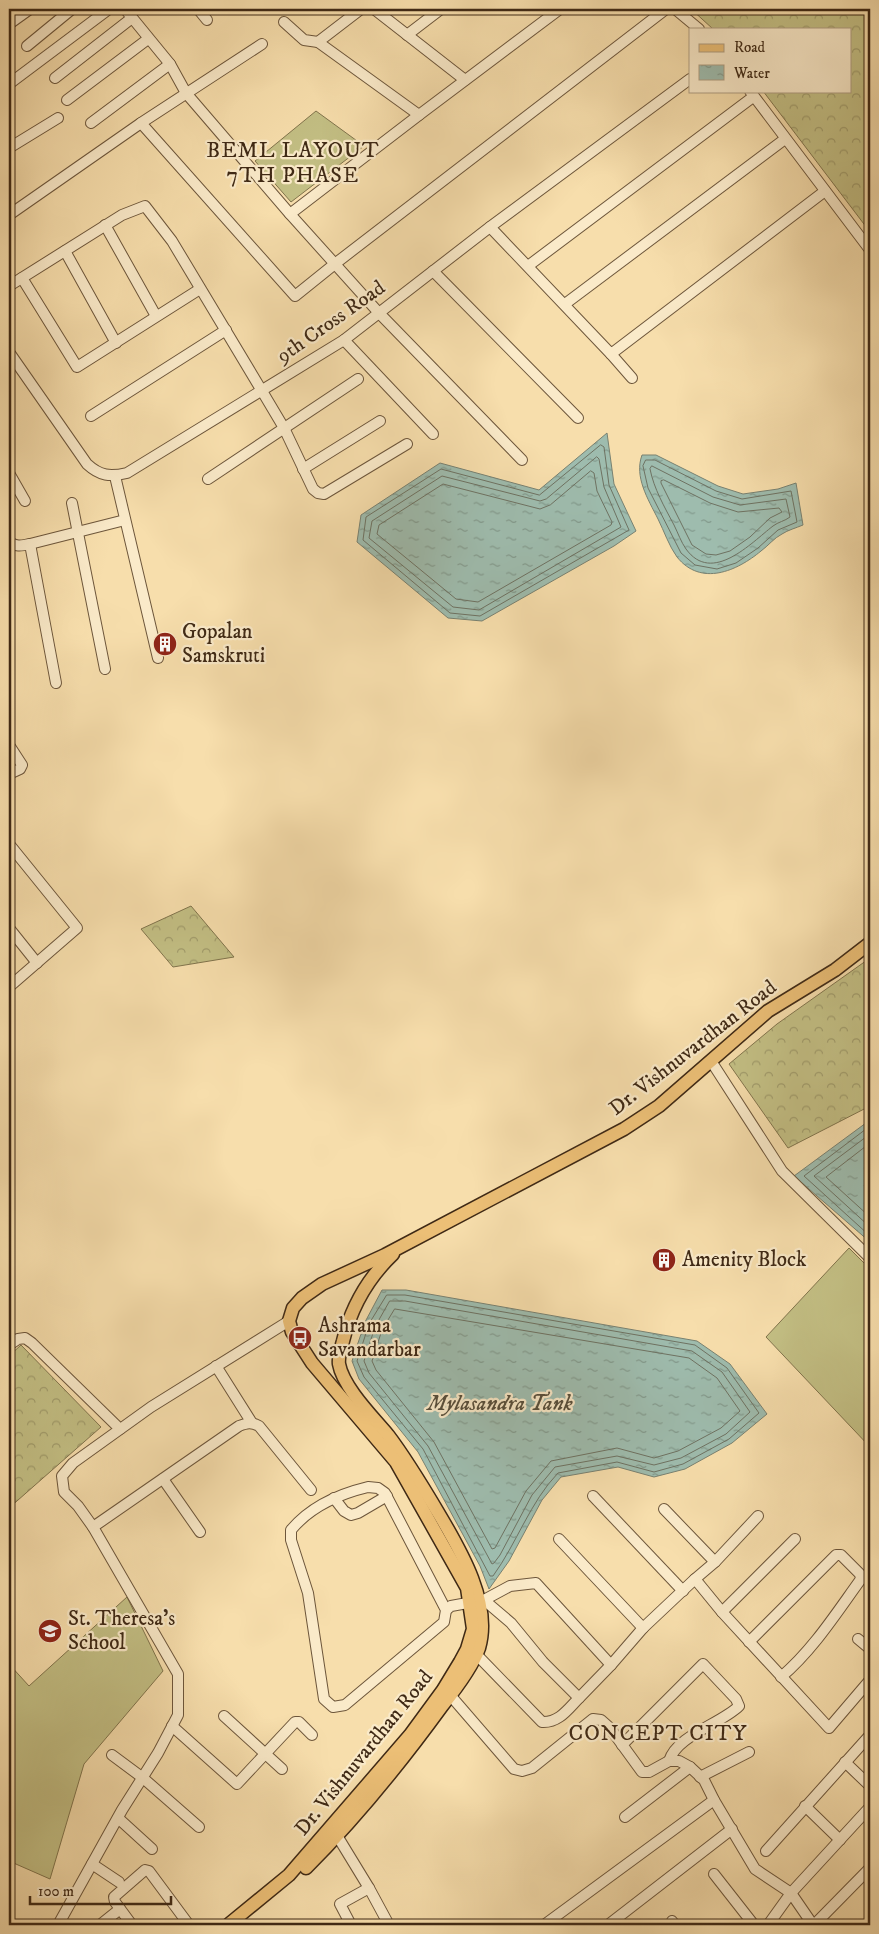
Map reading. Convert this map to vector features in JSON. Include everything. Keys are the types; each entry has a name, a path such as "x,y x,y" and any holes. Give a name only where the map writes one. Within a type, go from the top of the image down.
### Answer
{"main road":[{"name":"Dr. Vishnuvardhan Road","path":"478,1601 467,1588 396,1462 312,1363 292,1332 289,1321 294,1308 302,1298 322,1284 402,1246 624,1129 659,1106 768,1010 835,970 870,943"},
{"name":"Dr. Vishnuvardhan Road","path":"228,1925 289,1875 335,1831 416,1742 450,1695 476,1654 481,1634 478,1593 463,1556 420,1481 400,1451 350,1387 339,1362 345,1332 356,1304 372,1278 402,1246"},
{"name":"Dr. Vishnuvardhan Road","path":"237,1925 307,1867 410,1735 443,1690 467,1648 473,1629 478,1601"}],"street":[{"path":"9,24 30,9"},
{"path":"27,46 72,9"},
{"path":"9,84 109,9"},
{"path":"125,9 170,64 186,93 290,214 379,313 522,460"},
{"path":"198,9 207,20"},
{"path":"318,42 361,9"},
{"path":"374,9 465,80"},
{"path":"407,35 441,9"},
{"path":"290,214 560,9"},
{"path":"141,123 295,296 666,9"},
{"path":"675,9 698,28"},
{"path":"55,78 132,18"},
{"path":"284,22 304,40 318,42 419,116"},
{"path":"67,100 148,39"},
{"path":"9,215 141,123 262,44"},
{"path":"90,123 170,64"},
{"name":"9th Cross Road","path":"115,476 127,473 344,340 490,227 689,80"},
{"path":"528,266 752,94 870,250"},
{"path":"9,148 58,118"},
{"path":"565,304 785,139"},
{"path":"611,354 825,191"},
{"path":"9,286 104,226 132,210 144,206 172,242 226,330 284,428 313,489 318,493 324,494 407,444"},
{"path":"104,226 156,316"},
{"path":"490,227 565,304 632,378"},
{"path":"64,251 116,343"},
{"path":"433,271 578,418"},
{"path":"22,278 77,368 200,289"},
{"path":"90,416 226,330"},
{"path":"344,340 434,434"},
{"path":"9,352 87,464 104,476 115,476 158,658"},
{"path":"208,479 358,379"},
{"path":"303,469 380,421"},
{"path":"9,474 25,501"},
{"path":"72,503 105,669"},
{"path":"9,541 19,546 125,520"},
{"path":"30,544 56,684"},
{"path":"9,745 22,765 20,769 9,774"},
{"path":"9,844 77,928 9,988"},
{"path":"9,928 37,963"},
{"path":"711,1061 790,1181 870,1258"},
{"path":"58,1925 178,1715 178,1674 93,1527 78,1506 64,1492 62,1476 72,1463 120,1429 289,1321"},
{"path":"9,1345 18,1339 25,1338 32,1343 120,1429"},
{"path":"216,1366 252,1422 259,1426 311,1490"},
{"path":"93,1527 239,1426 252,1422"},
{"path":"163,1479 200,1532"},
{"path":"368,1487 378,1488 385,1492 446,1610 444,1622 345,1705 333,1707 324,1700 308,1593 291,1540 291,1530 299,1521 322,1504 334,1498 368,1487"},
{"path":"334,1498 344,1511 351,1515 387,1496"},
{"path":"593,1496 683,1591"},
{"path":"664,1509 715,1562"},
{"path":"476,1654 542,1722 552,1722 611,1666 643,1628 715,1562 758,1516"},
{"path":"559,1539 643,1628"},
{"path":"722,1612 795,1539"},
{"path":"749,1642 836,1555 840,1555 860,1574 861,1579 833,1617 797,1663 781,1677"},
{"path":"695,1579 722,1612 829,1728 869,1685"},
{"path":"446,1610 451,1606 478,1601 510,1586 536,1583 611,1666"},
{"path":"478,1601 511,1623 543,1662 579,1698"},
{"path":"858,1639 870,1649"},
{"path":"622,1745 703,1664 736,1699 739,1706 733,1712 704,1727 677,1748 669,1761"},
{"path":"450,1695 514,1769 522,1771 532,1768 593,1719 600,1720 610,1728 642,1772 649,1772 669,1761 679,1761 690,1767 700,1777 755,1869 791,1893 813,1925 870,1868"},
{"path":"224,1716 282,1769"},
{"path":"172,1726 237,1784 295,1722 299,1722 312,1735"},
{"path":"766,1851 870,1735"},
{"path":"700,1777 749,1752"},
{"path":"112,1756 143,1778 199,1827"},
{"path":"844,1762 870,1786"},
{"path":"625,1817 690,1767"},
{"path":"544,1925 714,1800"},
{"path":"805,1806 840,1840"},
{"path":"768,1925 791,1893 869,1809"},
{"path":"118,1818 152,1849"},
{"path":"608,1925 732,1829"},
{"path":"335,1831 389,1925"},
{"path":"92,1864 118,1882"},
{"path":"132,1925 114,1898 145,1870 149,1871 188,1925"},
{"path":"714,1874 754,1925"},
{"path":"351,1925 340,1904 367,1889"},
{"path":"367,1889 384,1925"},
{"path":"100,1925 120,1909"}],"green space":[{"path":"691,9 870,9 870,232 764,92 852,92 852,28 712,28"},
{"path":"316,111 364,146 291,202 255,161"},
{"path":"191,906 234,957 173,967 141,929"},
{"path":"870,958 870,1106 788,1148 729,1064 777,1024"},
{"path":"849,1248 870,1269 870,1447 766,1337"},
{"path":"21,1345 101,1427 9,1508 9,1356"},
{"path":"127,1597 163,1671 84,1764 50,1879 9,1861 9,1664 29,1686"}],"water":[{"path":"607,433 614,484 636,531 614,546 482,621 448,618 357,542 361,515 440,463 539,490"},
{"path":"642,455 656,455 718,486 743,494 778,489 796,483 803,525 787,531 741,565 730,570 708,574 697,572 687,566 674,553 646,496 640,471"},
{"path":"870,1120 870,1242 794,1176"},
{"name":"Mylasandra Tank","path":"382,1290 406,1290 697,1341 730,1364 767,1414 732,1443 685,1469 654,1477 618,1467 561,1477 542,1500 509,1561 489,1589 480,1566 418,1452 359,1379 352,1361 365,1322"}],"place":[{"name":"Gopalan Samskruti","path":"165,644"},
{"name":"Amenity Block","path":"664,1260"},
{"name":"Ashrama Savandarbar","path":"300,1338"},
{"name":"St. Theresa's School","path":"50,1631"}],"district":[{"name":"BEML LAYOUT 7TH PHASE","path":"293,162"},
{"name":"CONCEPT CITY","path":"658,1733"}]}
